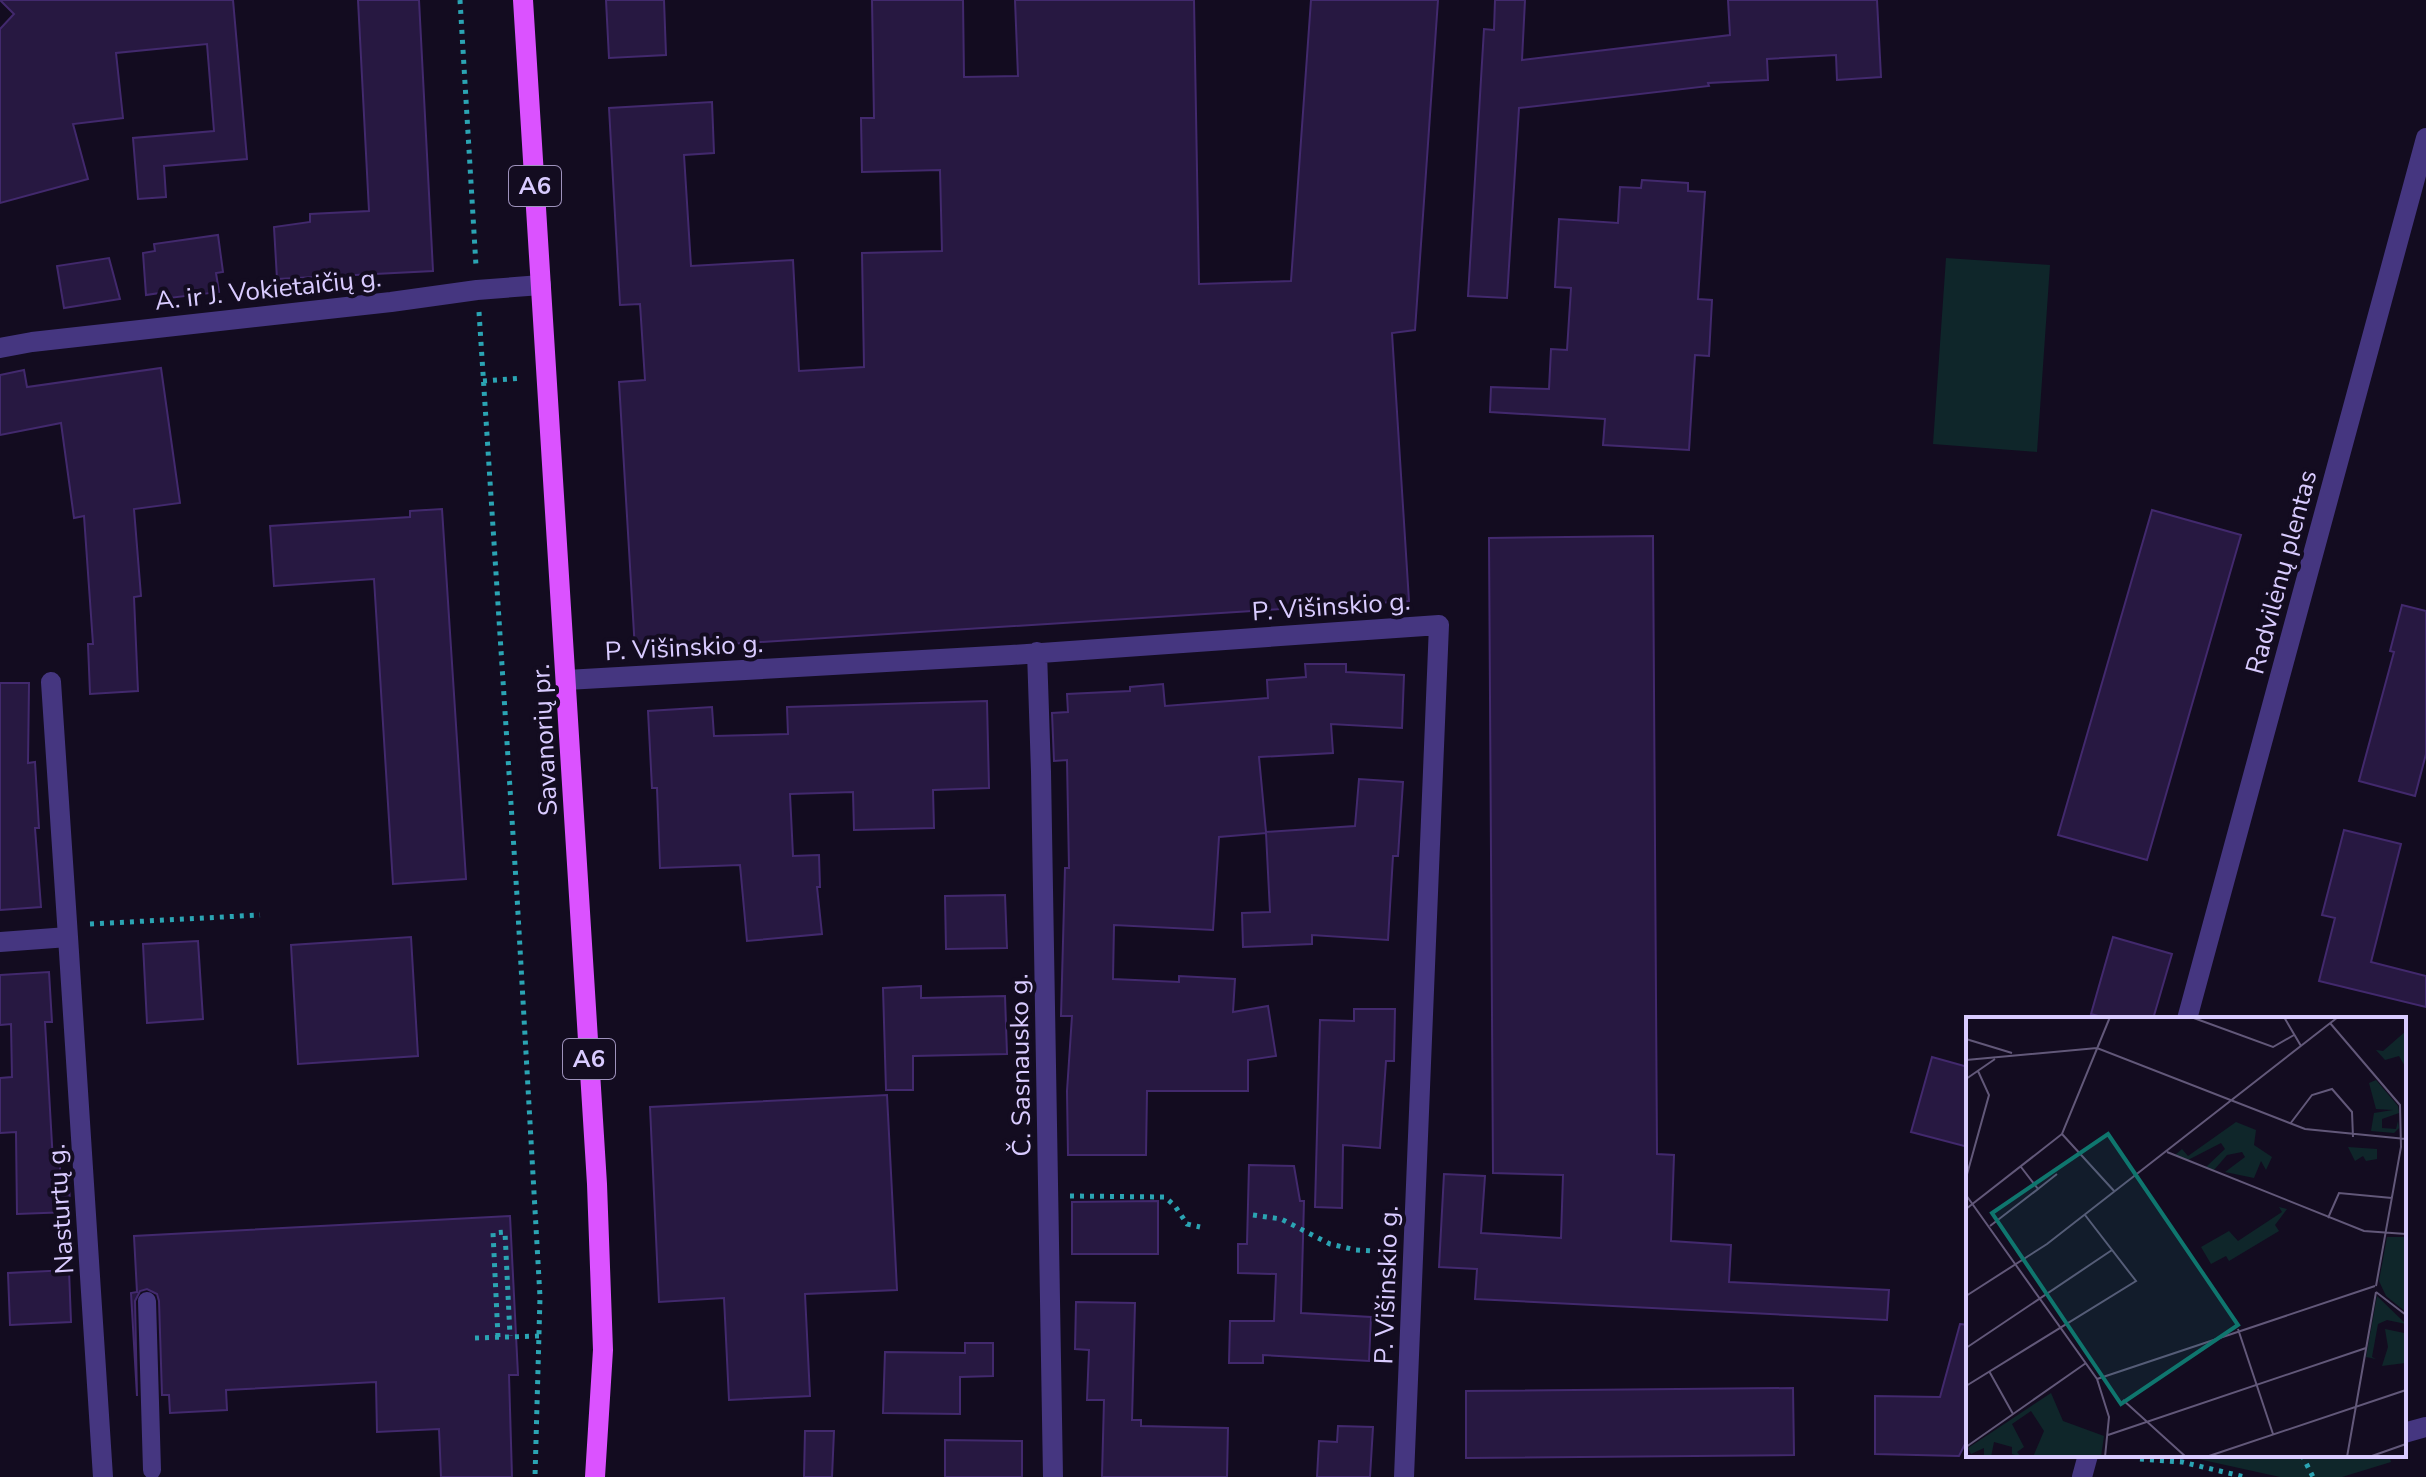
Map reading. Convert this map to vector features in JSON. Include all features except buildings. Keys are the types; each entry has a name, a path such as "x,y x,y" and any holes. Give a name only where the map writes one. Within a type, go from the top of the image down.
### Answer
{"main road":[{"name":"Savanorių pr.","path":"523,0 596,1152 603,1350 595,1477"}],"street":[{"name":"Radvilėnų plentas","path":"2188,1017 2426,138"},
{"name":"A. ir J. Vokietaičių g.","path":"0,348 477,290 541,285"},
{"name":"P. Višinskio g.","path":"566,680 1439,625 1404,1477"},
{"name":"Č. Sasnausko g.","path":"1037,652 1053,1477"},
{"name":"Nasturtų g.","path":"51,682 103,1475"},
{"path":"0,942 67,932"},
{"path":"2406,1432 2426,1427"},
{"path":"2082,1477 2087,1457"}],"lane":[{"path":"147,1301 152,1470"}],"path":[{"path":"460,0 540,1297 535,1477"},
{"path":"483,381 548,375"},
{"path":"67,932 260,915"},
{"path":"1048,1196 1165,1197 1187,1224 1200,1227"},
{"path":"1253,1215 1281,1219 1330,1244 1356,1250 1413,1254"},
{"path":"498,1337 493,1233 505,1232 510,1336"},
{"path":"475,1338 539,1336"},
{"path":"2146,1457 2140,1459 2182,1462 2245,1477"},
{"path":"2303,1457 2313,1477"}],"green space":[{"path":"1946,258 2050,265 2037,452 1933,444"},
{"path":"2189,1457 2390,1457 2391,1462 2342,1477 2280,1477"}]}
